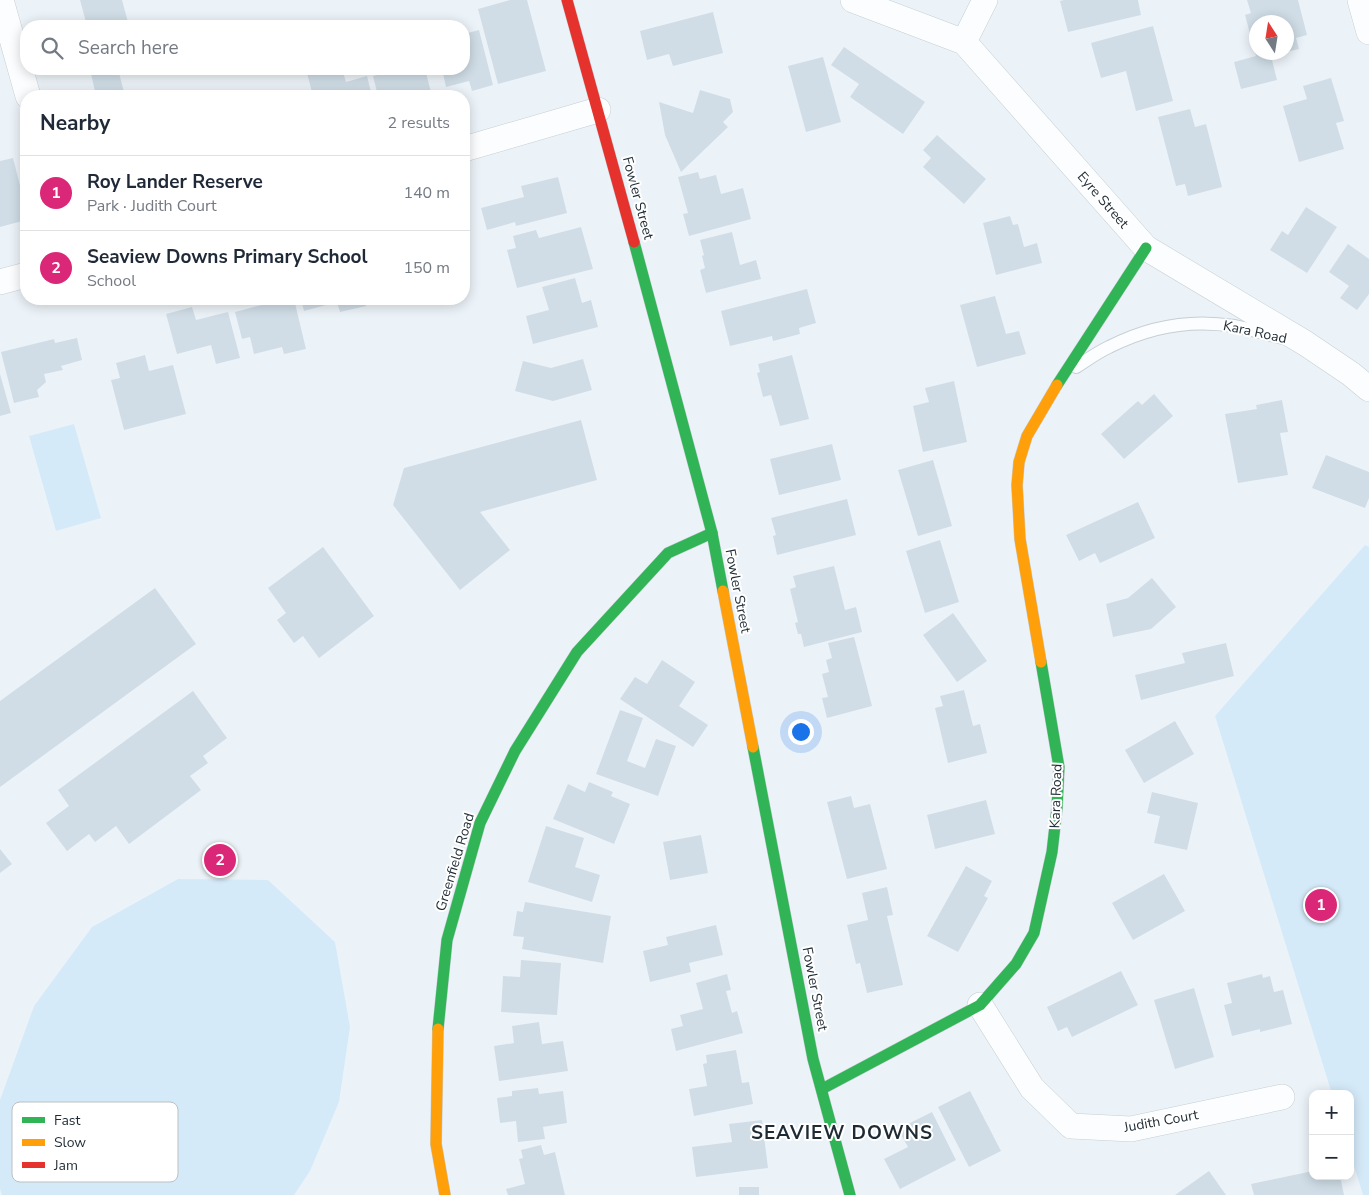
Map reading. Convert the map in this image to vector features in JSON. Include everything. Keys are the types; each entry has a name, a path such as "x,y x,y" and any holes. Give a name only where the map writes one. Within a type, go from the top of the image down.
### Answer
{"street":[{"path":"1,0 20,68"},
{"name":"Fowler Street","path":"567,0 671,376 712,533 813,1059 850,1195"},
{"name":"Eyre Street","path":"853,0 964,42 1146,248 1305,343 1351,374 1369,389"},
{"path":"964,42 985,0"},
{"path":"1360,0 1369,32"},
{"path":"22,75 26,90"},
{"path":"470,147 598,110"},
{"name":"Kara Road","path":"822,1089 980,1004 1016,964 1034,933 1052,852 1059,767 1020,539 1017,485 1019,462 1027,436 1052,393 1146,248"},
{"path":"0,282 20,277"},
{"name":"Greenfield Road","path":"445,1195 436,1144 438,1019 447,940 480,823 515,752 577,652 668,553 712,533"},
{"name":"Judith Court","path":"980,1004 1032,1088 1071,1126 1131,1129 1282,1097"}],"lane":[{"name":"Kara Road","path":"1066,373 1108,347 1128,338 1181,324 1198,323 1234,326 1305,343"}],"shaded area":[{"path":"74,424 101,518 56,531 29,436"},
{"path":"1365,545 1369,547 1369,1195 1363,1195 1354,1166 1354,1090 1331,1090 1215,716"},
{"path":"178,879 268,880 335,942 350,1027 339,1102 310,1171 294,1195 2,1195 0,1189 0,1100 34,1006 92,927"}],"building":[{"path":"80,0 122,0 127,20 85,20"},
{"path":"510,0 527,0 546,71 498,84 478,9"},
{"path":"1138,0 1141,15 1068,32 1060,1"},
{"path":"1247,0 1298,0 1307,35 1296,38 1299,49 1294,50 1294,15 1249,15 1249,30 1245,15 1251,13"},
{"path":"713,12 723,53 673,66 669,54 647,60 640,31"},
{"path":"1153,26 1173,101 1136,111 1126,71 1101,78 1091,43"},
{"path":"479,30 493,85 472,91 469,81 446,87 443,75 470,75 470,32"},
{"path":"844,47 925,102 903,134 850,97 859,84 831,65"},
{"path":"823,57 841,122 806,132 788,66"},
{"path":"1249,58 1249,60 1272,60 1277,80 1241,89 1234,62"},
{"path":"91,75 120,75 123,90 95,90"},
{"path":"308,75 344,75 346,82 367,76 370,90 311,90"},
{"path":"427,75 430,90 376,90 373,76"},
{"path":"1331,78 1344,121 1336,123 1344,149 1299,162 1283,106 1307,99 1303,86"},
{"path":"700,90 730,99 733,112 723,122 728,127 681,172 665,135 659,102 693,113"},
{"path":"1190,109 1195,127 1206,124 1222,187 1188,196 1185,184 1176,186 1158,117"},
{"path":"937,135 986,179 964,204 923,167 931,158 923,150"},
{"path":"13,158 20,185 20,222 0,227 0,161"},
{"path":"698,172 700,179 716,175 721,194 743,188 751,219 689,236 683,214 688,213 678,177"},
{"path":"558,177 567,213 516,226 515,222 487,230 481,208 524,197 521,186"},
{"path":"1306,207 1337,227 1307,273 1270,250 1282,231 1288,235"},
{"path":"1010,216 1013,225 1018,224 1024,247 1037,243 1042,263 996,275 983,223"},
{"path":"581,227 593,269 517,288 507,250 516,248 513,236 536,230 539,238"},
{"path":"732,232 740,265 756,260 761,279 706,293 700,270 705,268 700,240"},
{"path":"1348,244 1369,259 1369,294 1357,310 1340,298 1349,286 1329,272"},
{"path":"575,278 582,303 591,300 598,327 533,344 526,316 549,310 542,287"},
{"path":"807,289 816,323 799,328 800,334 773,341 772,336 730,346 721,311"},
{"path":"995,296 1006,334 1019,331 1026,354 977,367 960,305"},
{"path":"261,305 295,305 306,349 284,354 282,347 254,354 250,337 242,339 235,312"},
{"path":"302,305 326,305 304,311"},
{"path":"338,305 366,306 340,312"},
{"path":"192,307 196,320 228,312 240,358 216,364 211,345 177,354 166,314"},
{"path":"77,338 82,360 61,366 63,370 44,374 46,382 37,390 39,397 14,403 1,352 54,339 55,343"},
{"path":"145,355 149,371 173,365 186,414 124,430 111,380 120,378 116,363"},
{"path":"792,355 809,419 780,426 771,395 763,397 757,373 760,372 758,364"},
{"path":"583,359 592,390 553,401 515,391 523,361 551,368"},
{"path":"0,374 11,413 0,416"},
{"path":"954,381 967,442 923,452 913,406 929,402 925,388"},
{"path":"1154,394 1173,416 1124,459 1101,434 1138,401 1142,405"},
{"path":"1282,400 1288,432 1280,433 1288,475 1238,483 1225,414 1257,409 1256,405"},
{"path":"581,420 597,480 480,512 510,550 460,590 393,505 404,468"},
{"path":"832,444 841,480 779,495 770,459"},
{"path":"1326,455 1369,472 1369,498 1365,508 1312,488"},
{"path":"933,460 952,526 918,536 898,470"},
{"path":"847,499 856,535 777,555 773,536 776,535 771,518"},
{"path":"1138,502 1155,538 1100,563 1095,553 1079,561 1066,535"},
{"path":"940,540 959,602 925,613 906,551"},
{"path":"323,547 374,616 319,658 303,636 294,643 277,620 286,613 268,588"},
{"path":"834,566 845,610 856,607 862,632 804,647 801,634 798,634 795,623 798,622 790,589 796,587 793,576"},
{"path":"1152,578 1176,607 1151,629 1113,637 1106,604 1128,598"},
{"path":"155,588 196,644 0,787 0,701"},
{"path":"953,613 987,661 957,682 923,635"},
{"path":"854,637 872,706 827,718 822,698 828,697 822,674 829,672 826,660 832,658 828,643"},
{"path":"1226,643 1234,676 1141,700 1135,675 1185,663 1182,653"},
{"path":"662,660 695,682 679,706 708,725 693,747 620,699 635,677 647,684"},
{"path":"964,690 973,726 980,724 987,753 948,763 935,708 943,706 940,696"},
{"path":"193,691 227,738 203,756 208,763 190,776 201,790 129,844 116,826 95,842 89,834 67,851 46,823 69,806 58,790"},
{"path":"620,710 643,718 627,761 645,768 656,739 676,746 658,796 596,774"},
{"path":"1175,721 1194,754 1144,783 1125,750"},
{"path":"589,782 613,792 611,796 630,804 614,844 553,819 568,784 585,792"},
{"path":"1152,792 1198,803 1187,850 1154,843 1160,816 1147,813"},
{"path":"851,796 854,808 870,804 887,869 847,879 827,802"},
{"path":"986,800 995,834 935,849 927,815"},
{"path":"546,826 584,838 575,867 600,875 592,902 528,882"},
{"path":"701,835 708,873 670,880 663,842"},
{"path":"0,849 12,864 0,873"},
{"path":"966,866 992,881 984,896 988,898 958,952 927,936"},
{"path":"1164,874 1185,911 1133,940 1112,903"},
{"path":"887,887 893,915 887,916 903,985 867,993 860,963 856,964 847,925 868,920 862,893"},
{"path":"525,902 611,916 603,963 522,949 524,937 513,936 517,911 523,912"},
{"path":"716,925 723,955 689,963 691,972 650,982 643,951 668,945 666,937"},
{"path":"521,960 561,963 557,1015 501,1012 503,976 520,977"},
{"path":"1121,971 1138,1005 1072,1037 1067,1027 1058,1031 1047,1007"},
{"path":"727,974 731,990 726,991 732,1013 737,1011 743,1033 676,1051 671,1029 683,1026 680,1015 703,1009 696,983"},
{"path":"1262,974 1263,978 1270,976 1274,992 1283,990 1292,1024 1260,1032 1260,1029 1232,1036 1224,1005 1232,1003 1227,983"},
{"path":"1194,988 1214,1057 1175,1069 1154,1000"},
{"path":"539,1022 542,1044 563,1041 568,1071 499,1081 494,1046 514,1043 512,1026"},
{"path":"736,1050 742,1083 749,1082 753,1104 694,1116 689,1089 707,1086 703,1064 707,1063 706,1055"},
{"path":"538,1088 539,1094 563,1091 567,1123 543,1127 545,1139 518,1142 516,1121 500,1123 497,1098 512,1096 512,1091"},
{"path":"970,1091 1001,1151 969,1167 938,1107"},
{"path":"932,1112 956,1160 900,1189 884,1159 908,1147 898,1129"},
{"path":"762,1120 768,1168 696,1177 692,1147 732,1142 729,1124"},
{"path":"541,1145 544,1155 555,1152 565,1195 508,1195 506,1189 525,1184 519,1159 523,1158 521,1150"},
{"path":"1209,1171 1226,1195 1175,1195"},
{"path":"1309,1172 1309,1180 1341,1180 1344,1195 1254,1195 1251,1184"},
{"path":"739,1187 759,1187 759,1195 739,1195"}],"traffic: fast":[{"path":"634,242 712,533 723,591"},
{"path":"1057,385 1146,248"},
{"path":"438,1029 447,940 480,823 515,751 577,652 668,553 712,533"},
{"path":"822,1089 980,1005 1016,964 1034,933 1052,852 1059,767 1041,662"},
{"path":"753,747 813,1059 850,1195"}],"traffic: slow":[{"path":"1041,662 1020,539 1017,485 1019,462 1027,436 1057,385"},
{"path":"723,591 753,747"},
{"path":"438,1029 436,1144 445,1195"}],"traffic: jam":[{"path":"567,0 634,242"}],"place":[{"name":"Seaview Downs Primary School","path":"220,860"},
{"name":"Roy Lander Reserve","path":"1321,905"}],"district":[{"name":"SEAVIEW DOWNS","path":"842,1133"}]}
